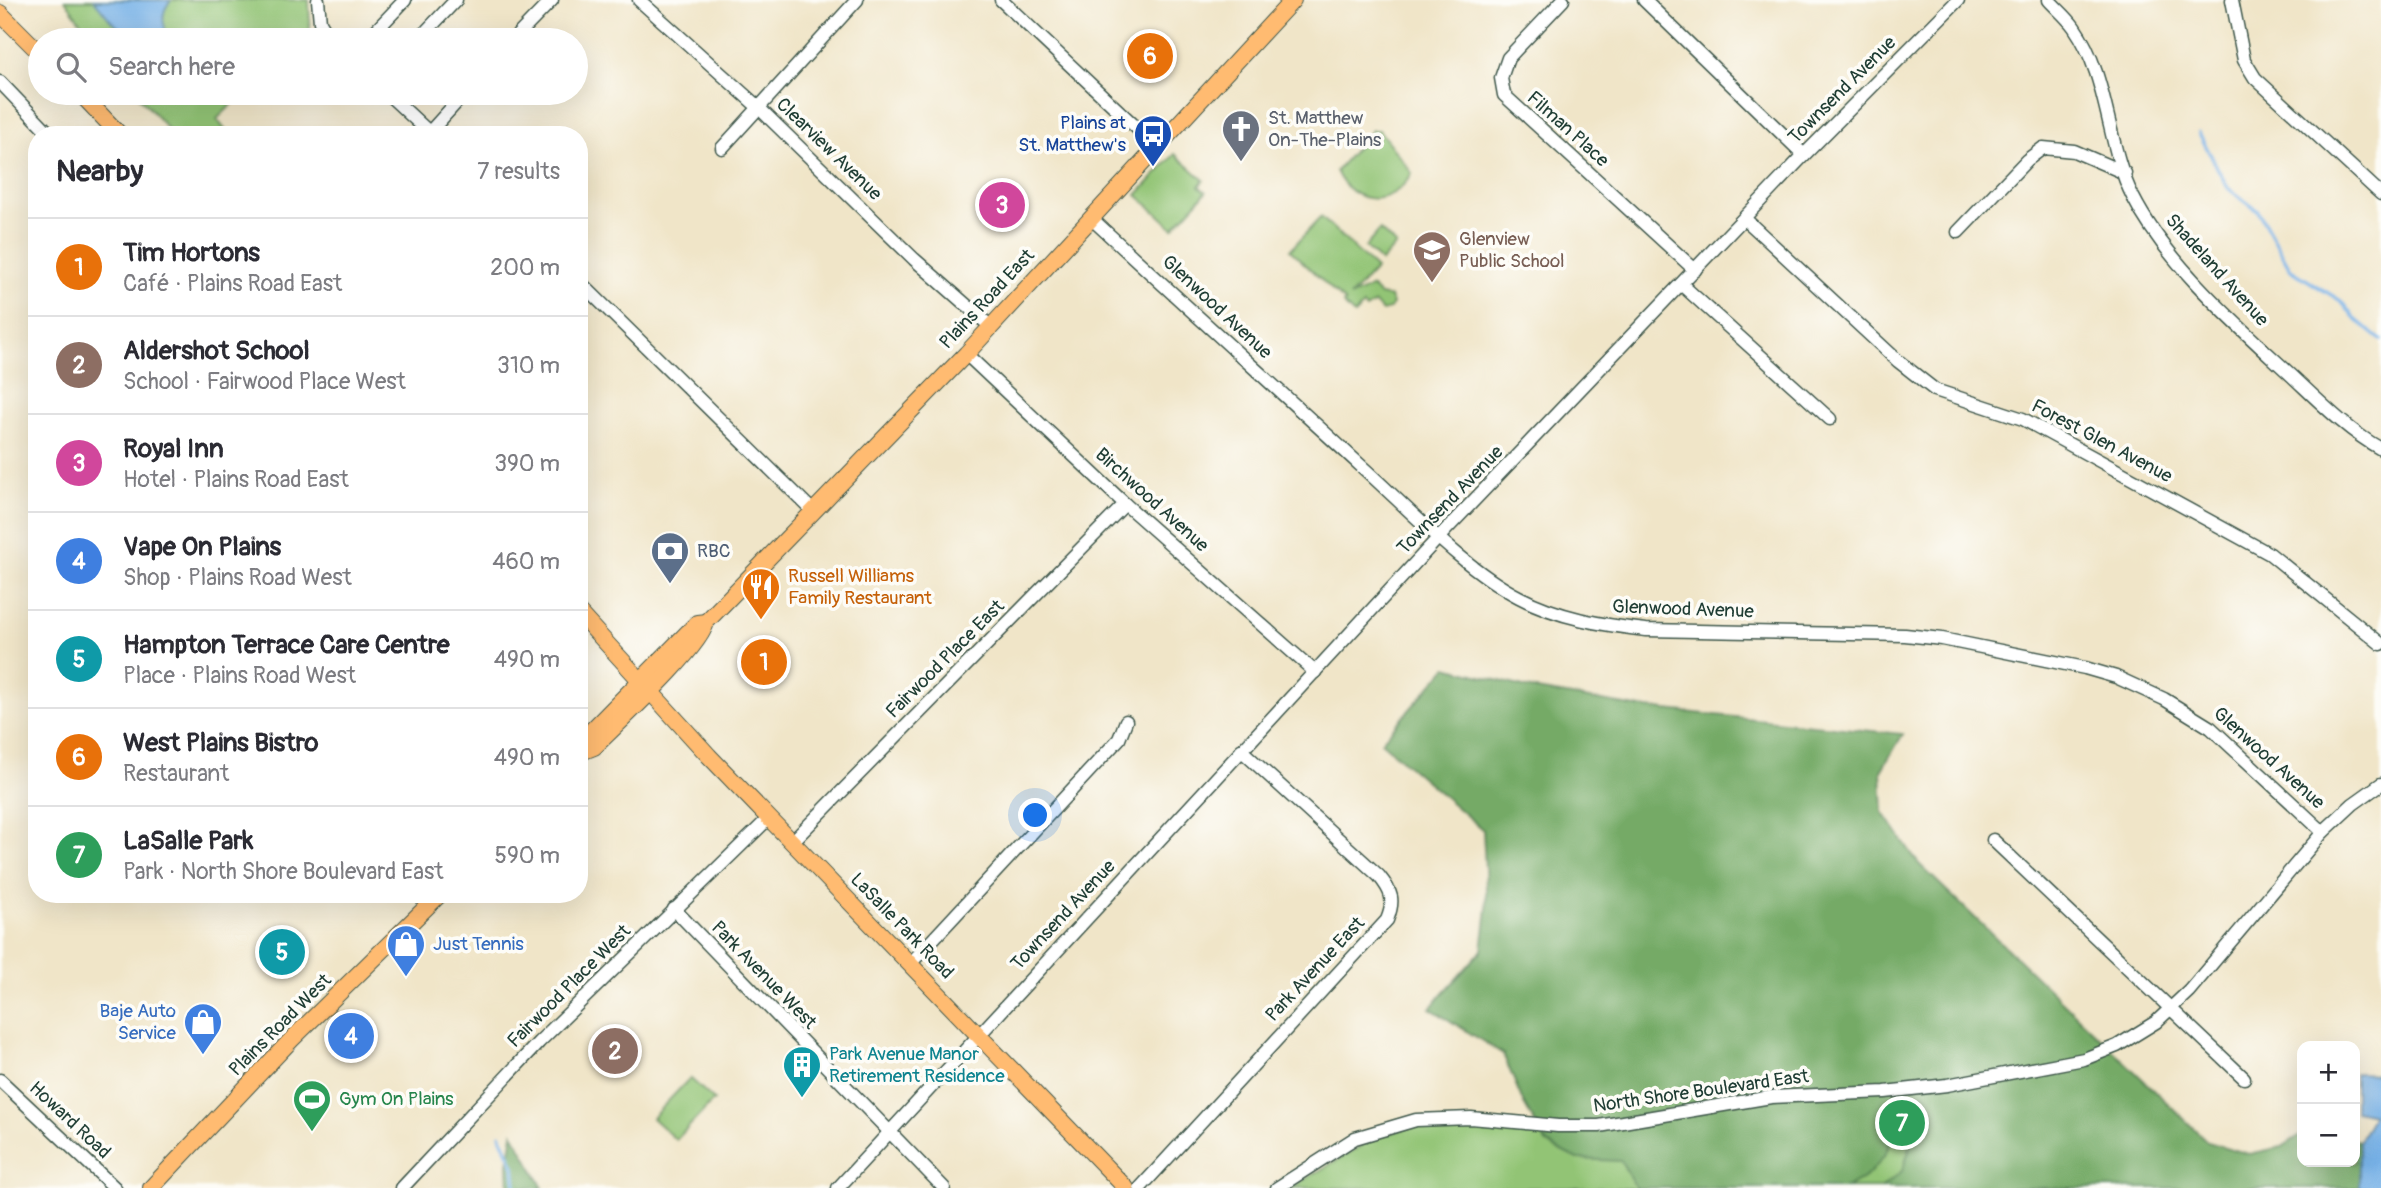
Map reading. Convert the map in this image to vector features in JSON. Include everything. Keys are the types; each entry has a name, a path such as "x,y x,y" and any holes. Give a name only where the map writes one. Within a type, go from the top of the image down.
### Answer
{"main road":[{"name":"Plains Road East","path":"646,684 705,631 706,622 966,354 1293,0"},
{"path":"0,13 28,41"},
{"path":"91,105 111,126"},
{"name":"LaSalle Park Road","path":"588,623 769,818 1126,1188"},
{"path":"588,749 594,747 646,684"},
{"name":"Plains Road West","path":"151,1188 426,903"}],"street":[{"path":"318,0 320,22 324,28"},
{"path":"378,28 405,0"},
{"path":"429,28 456,0"},
{"path":"525,28 552,0"},
{"name":"Clearview Avenue","path":"639,0 758,107 914,259 990,326"},
{"path":"722,148 857,0"},
{"path":"1001,0 1157,147"},
{"name":"Filman Place","path":"1563,0 1508,58 1501,78 1504,96 1695,270"},
{"path":"1644,0 1804,155"},
{"name":"Townsend Avenue","path":"838,1188 1439,537 1804,155 1958,0"},
{"name":"Shadeland Avenue","path":"2049,0 2074,26 2087,50 2132,195 2154,232 2199,285 2354,434 2381,449"},
{"path":"2232,0 2244,60 2256,78 2381,194"},
{"path":"0,82 42,126"},
{"path":"400,105 422,126"},
{"path":"437,126 455,105"},
{"path":"1958,232 2027,160 2043,148 2074,151 2125,173"},
{"name":"Glenwood Avenue","path":"1091,218 1439,537 1501,587 1520,598 1584,621 1646,630 1942,639 2116,677 2164,699 2211,729 2323,832"},
{"name":"Forest Glen Avenue","path":"1745,219 1898,361 1935,390 2022,419 2270,554 2381,644"},
{"path":"1681,284 1830,419"},
{"path":"588,290 812,510"},
{"name":"Birchwood Avenue","path":"966,354 1125,504 1315,672"},
{"name":"Fairwood Place East","path":"792,842 1125,504"},
{"path":"910,964 1119,739 1126,721"},
{"name":"Park Avenue East","path":"1140,1188 1387,920 1392,905 1391,890 1241,750"},
{"name":"North Shore Boulevard East","path":"1277,1188 1355,1138 1416,1120 1471,1118 1558,1126 1599,1126 1771,1097 1885,1092 1947,1085 2084,1059 2117,1046 2156,1022 2189,991 2323,832 2353,804 2381,784"},
{"name":"Fairwood Place West","path":"402,1188 500,1082 769,818"},
{"path":"1993,839 2244,1078"},
{"name":"Park Avenue West","path":"674,909 944,1188"},
{"name":"Howard Road","path":"0,1080 115,1188"}],"green space":[{"path":"65,0 309,0 310,28 85,28"},
{"path":"147,105 232,105 217,119 222,126 165,126"},
{"path":"1372,130 1379,130 1412,173 1394,193 1373,199 1352,191 1336,171"},
{"path":"1175,154 1204,180 1199,186 1206,192 1173,228 1137,195"},
{"path":"1321,217 1376,269 1350,297 1371,287 1380,295 1390,297 1393,304 1390,309 1382,311 1375,303 1366,309 1363,306 1354,315 1343,304 1345,302 1290,250"},
{"path":"1380,230 1396,245 1381,262 1365,247"},
{"path":"1447,667 1531,689 1637,707 1903,734 1881,771 1883,812 1919,864 2208,1142 2249,1154 2282,1147 2297,1137 2297,1167 2359,1167 2359,1188 1881,1188 1902,1171 1918,1125 1892,1131 1887,1150 1877,1166 1846,1188 1636,1188 1621,1161 1577,1159 1547,1144 1524,1104 1503,1054 1430,1008 1482,950 1487,908 1483,830 1381,742"},
{"path":"690,1078 714,1100 676,1140 652,1118"},
{"path":"1781,1101 2240,1171 2297,1163 2297,1167 2359,1167 2359,1188 1290,1188 1376,1137 1416,1125 1448,1124 1546,1131"},
{"path":"513,1133 543,1188 509,1188 508,1164"}],"water":[{"path":"94,0 171,0 163,19 165,28 119,28"},
{"path":"2360,1073 2381,1074 2381,1188 2359,1188 2360,1139 2373,1115 2360,1112"}],"waterway":[{"path":"2199,133 2228,188 2258,211 2291,270 2341,301 2354,318 2381,340"},
{"path":"500,1134 514,1166 516,1188"}],"place":[{"name":"West Plains Bistro","path":"1150,56"},
{"name":"St. Matthew On-The-Plains","path":"1241,163"},
{"name":"Plains at St. Matthew's","path":"1153,168"},
{"name":"Royal Inn","path":"1002,205"},
{"name":"Glenview Public School","path":"1432,284"},
{"name":"RBC","path":"670,585"},
{"name":"Russell Williams Family Restaurant","path":"761,621"},
{"name":"Tim Hortons","path":"764,662"},
{"name":"Hampton Terrace Care Centre","path":"282,952"},
{"name":"Just Tennis","path":"406,978"},
{"name":"Vape On Plains","path":"351,1036"},
{"name":"Aldershot School","path":"615,1051"},
{"name":"Baje Auto Service","path":"203,1056"},
{"name":"Park Avenue Manor Retirement Residence","path":"802,1099"},
{"name":"LaSalle Park","path":"1902,1123"},
{"name":"Gym On Plains","path":"312,1133"}]}
